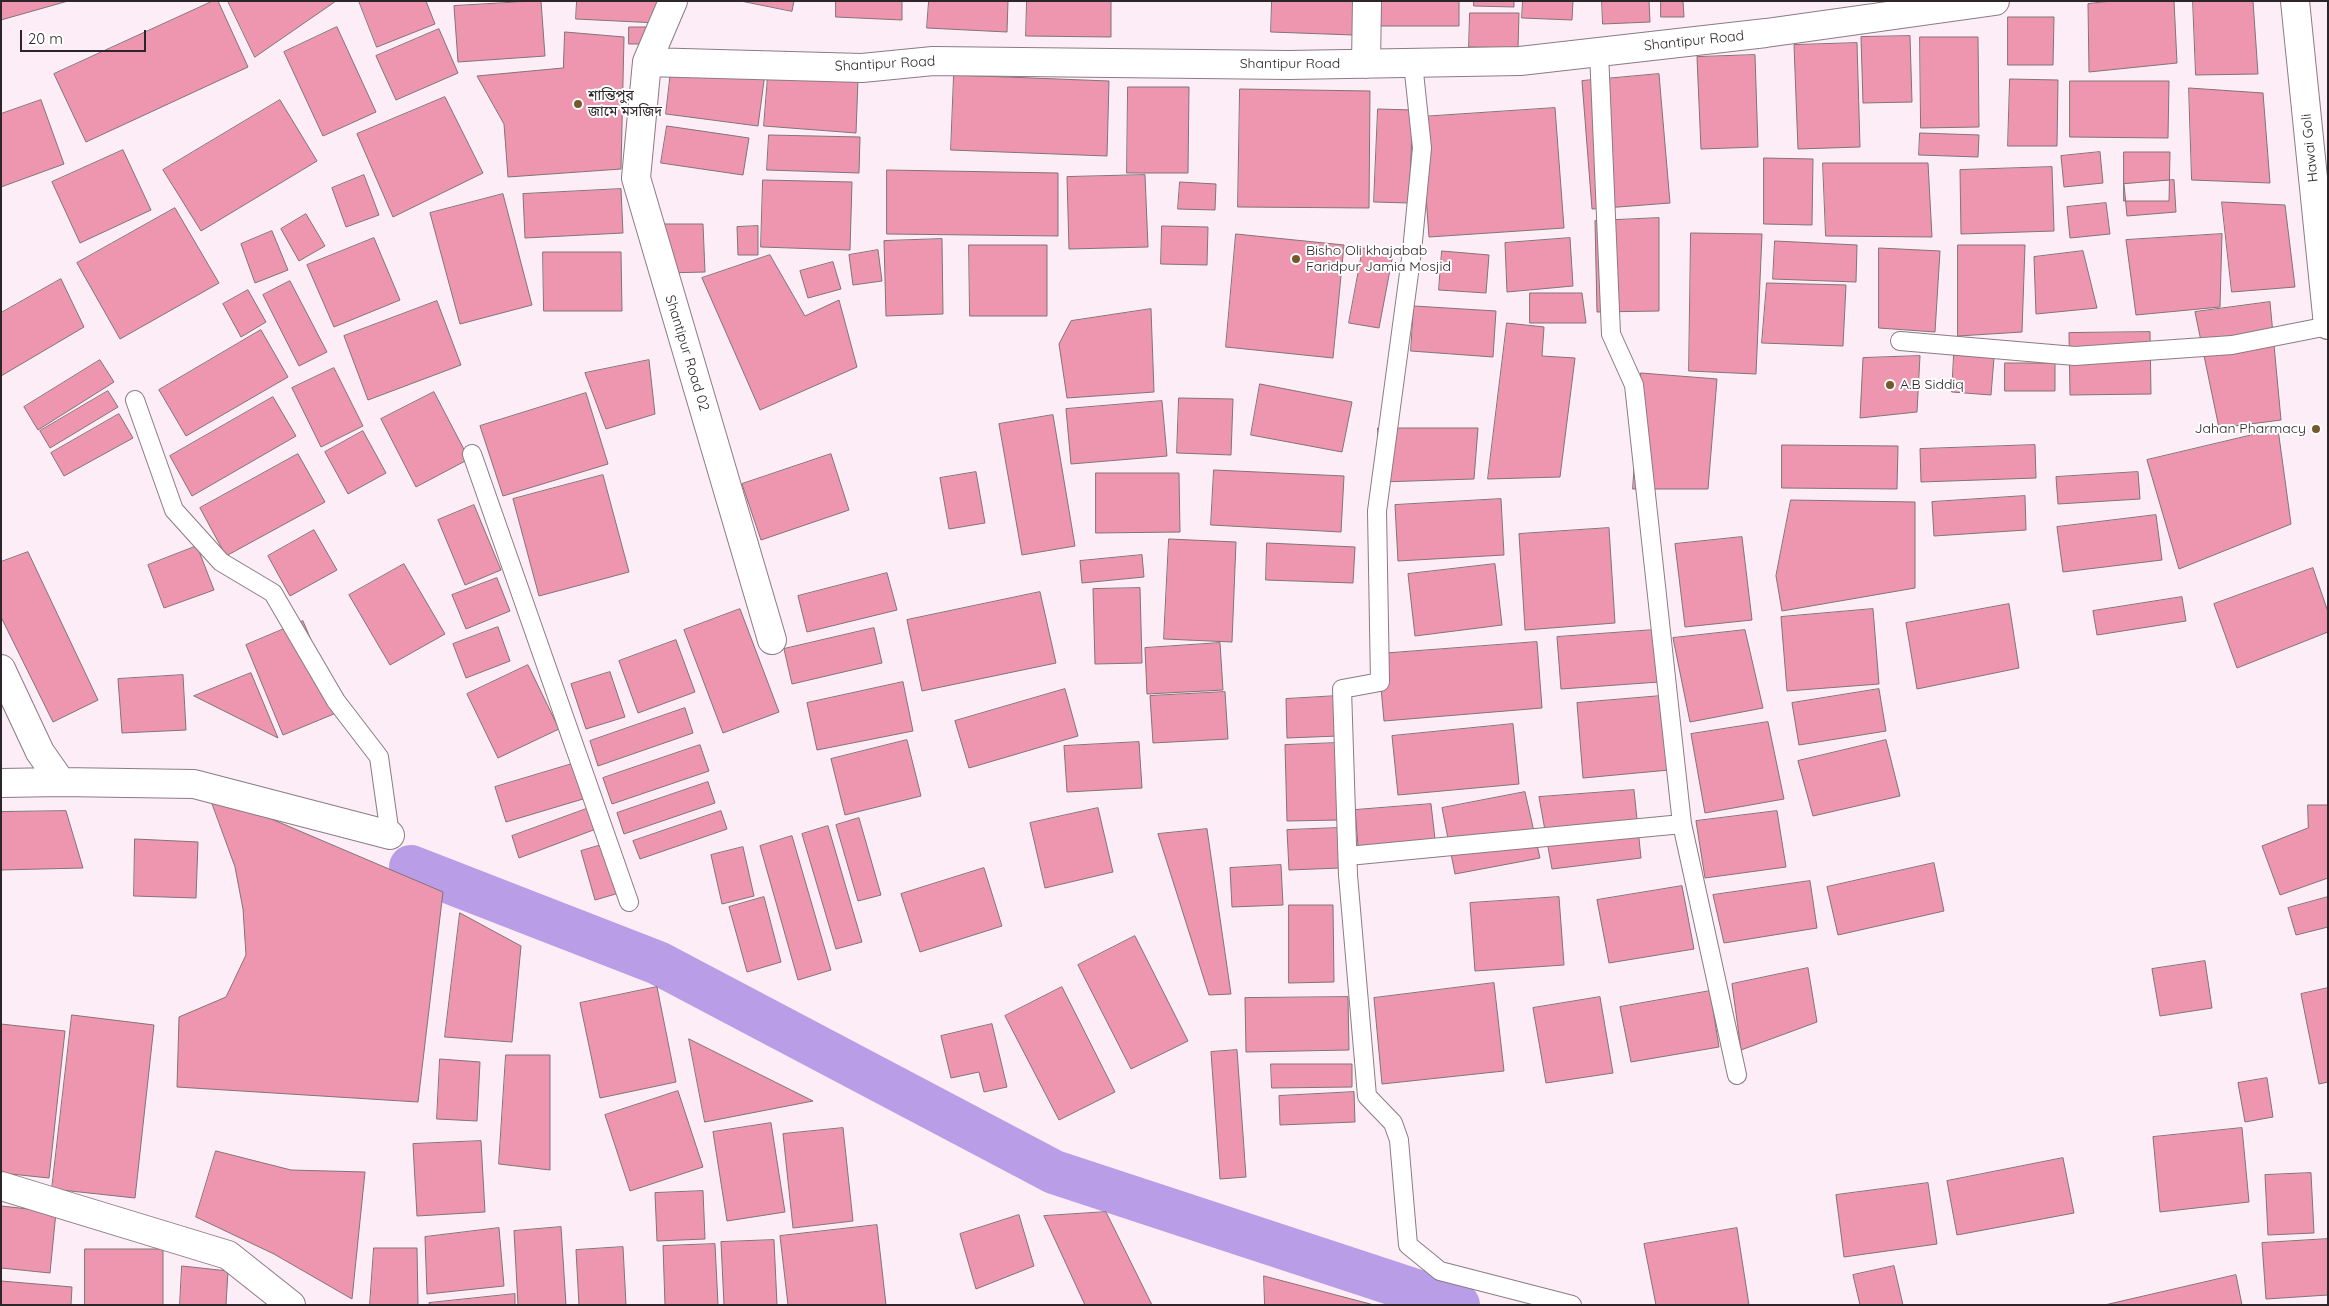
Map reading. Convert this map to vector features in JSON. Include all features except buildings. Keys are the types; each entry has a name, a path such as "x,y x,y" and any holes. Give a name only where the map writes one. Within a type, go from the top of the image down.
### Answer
{"street":[{"path":"647,62 673,1"},
{"path":"1366,64 1367,1"},
{"name":"Shantipur Road","path":"647,62 862,68 932,61 1289,65 1520,61 1766,33 1995,1"},
{"name":"Hawai Goli","path":"2295,1 2328,326"},
{"name":"Shantipur Road 02","path":"647,62 636,178 772,640"},
{"path":"1,669 40,752 61,782"},
{"path":"1,783 194,784 390,835"},
{"path":"1,1186 228,1255 291,1305"}],"lane":[{"path":"1599,52 1611,334 1634,385 1682,824 1737,1075"},
{"path":"1413,63 1422,148 1412,251 1376,511 1380,682 1342,688 1348,856 1367,1096 1393,1122 1399,1140 1408,1245 1440,1271 1572,1305"},
{"path":"1900,341 2075,356 2232,345 2328,326"},
{"path":"136,400 174,510 221,562 273,593 336,701 379,757 390,835"},
{"path":"472,454 629,902"},
{"path":"1348,856 1682,824"}],"waterway":[{"path":"411,867 658,963 1054,1172 1458,1305"}],"place":[{"name":"শান্তিপুর জামে মসজিদ","path":"578,104"},
{"name":"Bisho Oli khajabab Faridpur Jamia Mosjid","path":"1296,259"},
{"name":"A.B Siddiq","path":"1890,385"},
{"name":"Jahan Pharmacy","path":"2316,429"}]}
